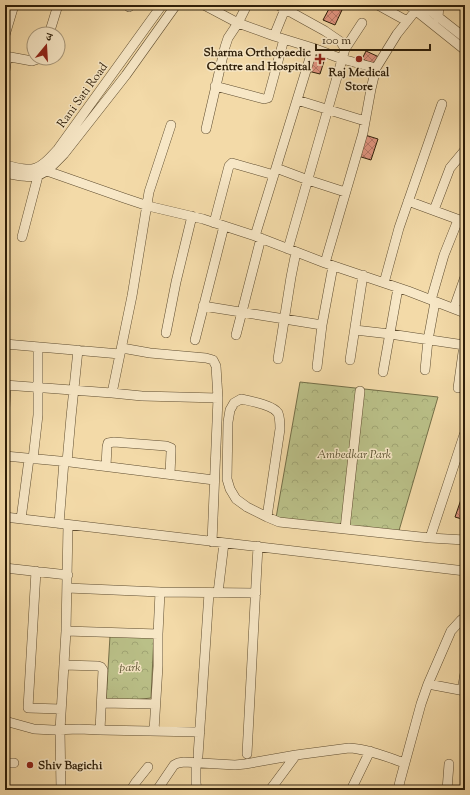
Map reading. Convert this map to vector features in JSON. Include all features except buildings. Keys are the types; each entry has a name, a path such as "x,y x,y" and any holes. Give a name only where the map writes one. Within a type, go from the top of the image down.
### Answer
{"street":[{"path":"5,35 14,5"},
{"path":"51,26 58,5"},
{"name":"Rani Sati Road","path":"5,165 27,169 35,168 61,152 162,5"},
{"path":"5,173 26,178 38,176 47,171 61,152 126,75 176,5"},
{"path":"204,5 238,23 342,59 376,68"},
{"path":"206,129 225,47 228,38 247,5"},
{"path":"378,5 407,21"},
{"path":"438,18 439,5"},
{"path":"317,367 329,265 345,192 363,133 370,89 376,68 416,6"},
{"path":"416,6 438,18 465,38"},
{"path":"416,6 465,50"},
{"path":"274,36 282,7 325,31 341,42 345,49"},
{"path":"278,359 292,251 308,180 345,49 362,23"},
{"path":"215,86 264,99 268,98 284,39"},
{"path":"236,335 258,237 275,172 313,48"},
{"path":"5,71 6,57 26,60"},
{"path":"297,100 365,121"},
{"path":"384,283 399,228 442,104"},
{"path":"112,393 132,296 151,184 171,125"},
{"path":"434,210 450,168 465,150"},
{"path":"214,222 232,163 308,180 345,192"},
{"path":"47,171 148,206 214,222 258,237 329,265 363,275 465,312"},
{"path":"22,237 38,176"},
{"path":"408,201 462,221 444,255 433,301 425,370"},
{"path":"166,333 176,282 192,216"},
{"path":"195,340 224,226"},
{"path":"350,360 363,275"},
{"path":"454,308 465,277"},
{"path":"383,372 398,288"},
{"path":"203,306 322,325"},
{"path":"355,330 428,340 464,342 458,388"},
{"path":"5,344 78,350 150,353 206,358 213,360 216,366 218,398 212,542"},
{"path":"21,519 38,415 38,347"},
{"path":"61,790 60,730 68,588 64,524 66,462 78,350"},
{"path":"5,408 5,385 142,396 218,398"},
{"path":"345,529 360,391"},
{"path":"267,517 280,429 280,419 277,411 270,407 241,399 234,403 230,410 228,422 227,479 230,489 236,499 246,507 267,517 279,522 430,538 465,540"},
{"path":"430,538 465,434"},
{"path":"106,466 108,443 114,442 166,446 171,448 170,474"},
{"path":"5,456 106,466 214,480"},
{"path":"5,517 465,571"},
{"path":"197,790 197,759 214,593 224,543"},
{"path":"247,754 258,546"},
{"path":"5,568 68,575"},
{"path":"36,571 28,708 61,709"},
{"path":"68,588 160,592 256,593"},
{"path":"154,731 160,592"},
{"path":"398,790 421,704 428,684 451,631 465,617"},
{"path":"66,631 158,634"},
{"path":"64,665 98,666 103,670 100,730"},
{"path":"428,684 463,691 465,673"},
{"path":"102,703 155,704"},
{"path":"5,721 34,729 200,732"},
{"path":"157,790 174,765 178,762 197,759 235,765 296,755 358,748 405,763"},
{"path":"351,790 370,751"},
{"path":"270,790 296,755"},
{"path":"447,790 449,764"},
{"path":"132,790 136,782 148,767"}],"green space":[{"name":"Ambedkar Park","path":"300,382 438,397 398,534 276,518"},
{"name":"park","path":"154,634 151,698 106,703 110,636"}],"place":[{"name":"Sharma Orthopaedic Centre and Hospital","path":"320,59"},
{"name":"Raj Medical Store","path":"359,59"},
{"name":"Shiv Bagichi","path":"30,765"}]}
